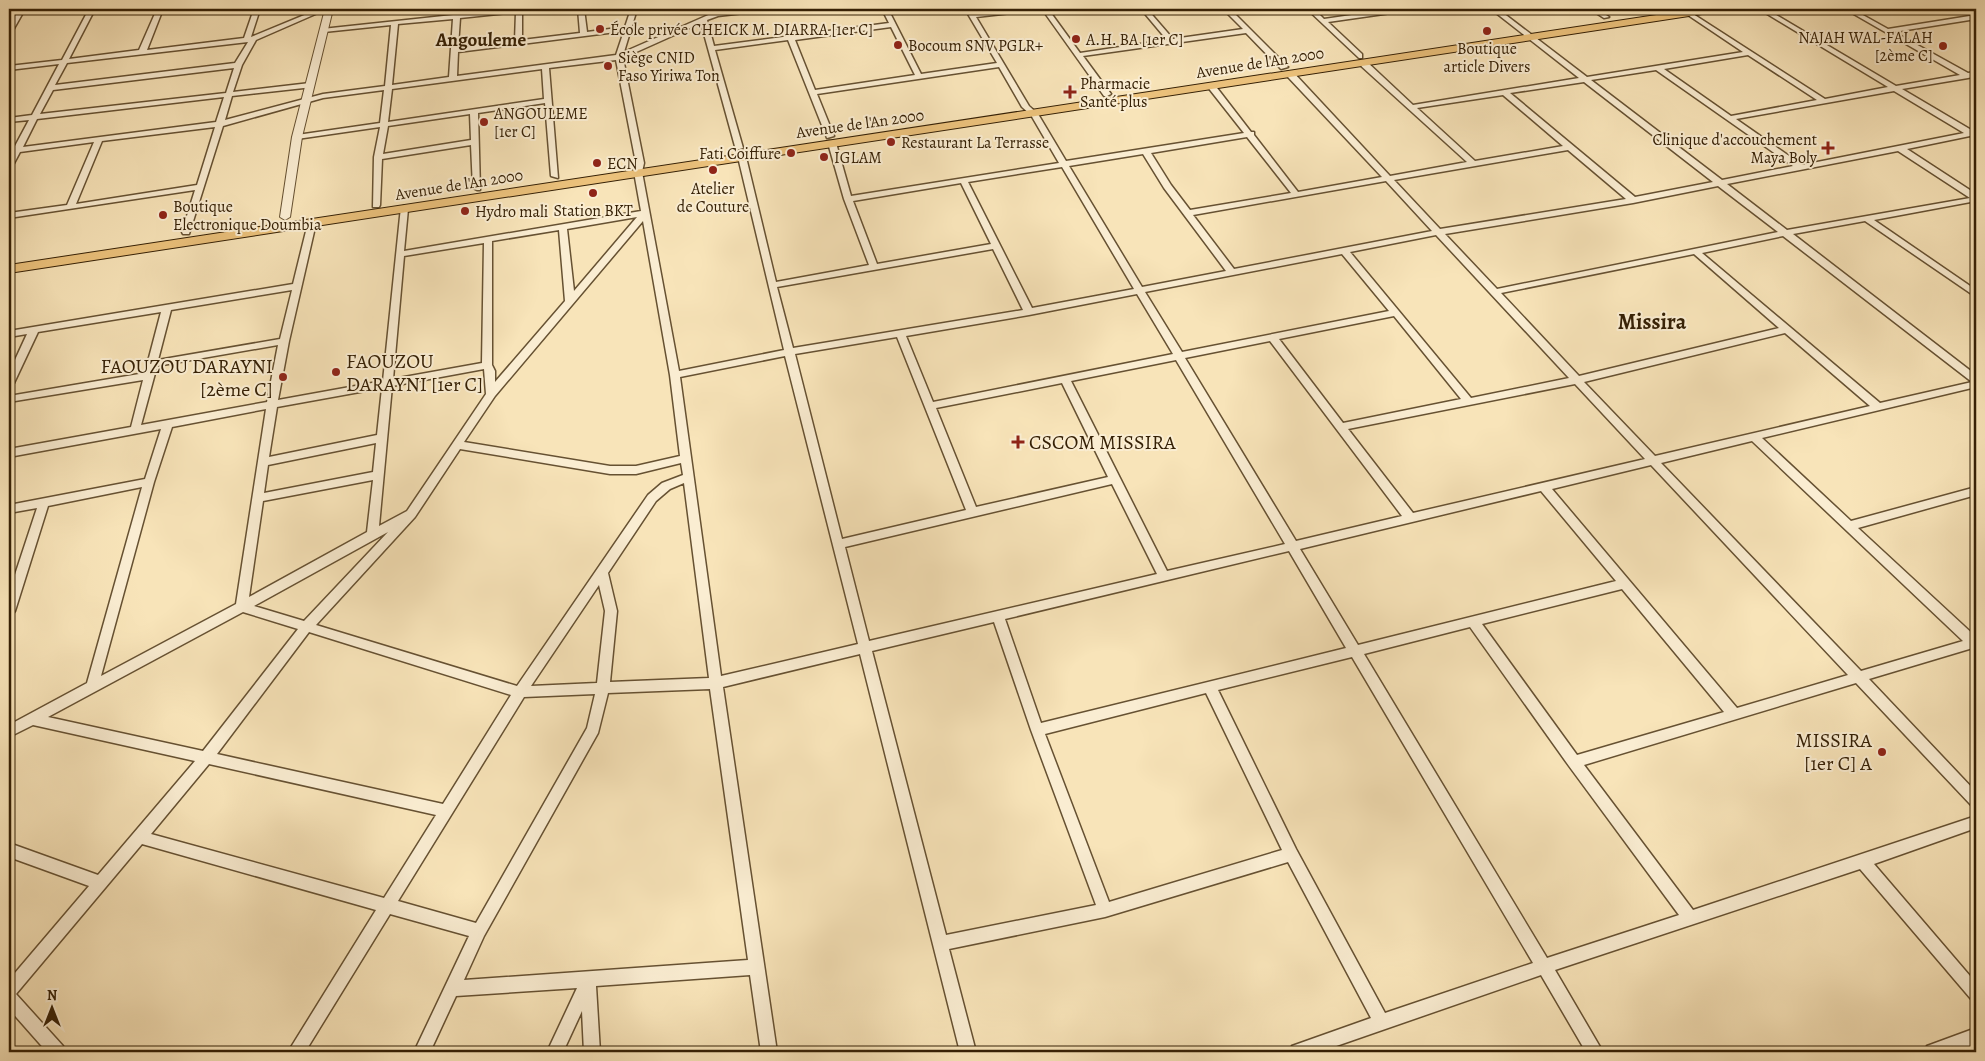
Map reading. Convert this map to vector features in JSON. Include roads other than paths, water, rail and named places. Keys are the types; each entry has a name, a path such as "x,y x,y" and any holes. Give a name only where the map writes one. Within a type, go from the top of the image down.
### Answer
{"main road":[{"name":"Avenue de l'An 2000","path":"1525,33 1606,17 1666,9"},
{"name":"Avenue de l'An 2000","path":"1030,111 1107,94 1287,70 1525,33 1716,9"},
{"name":"Avenue de l'An 2000","path":"9,268 404,209 741,152 1211,86 1287,70"},
{"name":"Avenue de l'An 2000","path":"9,259 376,205 555,176 639,168"}],"street":[{"path":"9,32 22,9"},
{"path":"9,164 12,150 34,117 92,9"},
{"path":"142,52 160,9"},
{"path":"186,232 238,65 250,39 257,9"},
{"path":"9,68 250,39 324,9"},
{"path":"285,217 297,137 328,9"},
{"path":"581,9 584,34"},
{"path":"634,9 619,57 675,375 716,683 769,1052"},
{"path":"12,150 220,124 307,102 323,96 619,57 727,9"},
{"path":"716,14 761,9"},
{"path":"885,9 919,77"},
{"path":"968,9 1064,164 1354,652 1546,967 1595,1052"},
{"path":"972,16 1030,9"},
{"path":"1045,9 1107,94"},
{"path":"1144,9 1171,41"},
{"path":"1226,9 1287,70 1652,461 1976,801"},
{"path":"1310,9 1474,164"},
{"path":"1322,22 1405,9"},
{"path":"1494,9 1976,380"},
{"path":"1593,9 1606,17"},
{"path":"1762,9 1975,135"},
{"path":"1848,9 1886,31 1972,75"},
{"path":"324,30 395,24 457,13 519,10 518,43"},
{"path":"454,78 457,13"},
{"path":"1688,13 1825,102"},
{"path":"1886,31 1976,17"},
{"path":"704,19 741,152 772,285 863,648 968,1052"},
{"path":"1963,19 1976,26"},
{"path":"376,205 378,157 384,125 395,24"},
{"path":"711,48 893,25"},
{"path":"454,50 627,29"},
{"path":"1078,54 1246,31"},
{"path":"791,39 814,92 831,140 848,199 874,267"},
{"path":"1412,107 1749,53"},
{"path":"50,88 238,65"},
{"path":"814,92 1002,65"},
{"path":"545,67 546,101 555,176"},
{"path":"1658,68 1801,168"},
{"path":"1730,118 1972,75"},
{"path":"9,120 310,84"},
{"path":"1211,86 1296,194"},
{"path":"1504,92 1633,200"},
{"path":"297,137 546,101"},
{"path":"474,110 477,188"},
{"path":"848,199 1250,134"},
{"path":"675,375 790,352 1140,292 1231,271 1439,232 1721,184 1975,135"},
{"path":"70,207 99,140"},
{"path":"378,157 476,142"},
{"path":"1188,213 1570,147"},
{"path":"1900,148 1976,198"},
{"path":"1145,150 1167,186 1231,271"},
{"path":"963,180 994,246 1029,312"},
{"path":"9,216 200,187"},
{"path":"1494,292 1786,233 1976,198"},
{"path":"373,534 404,209"},
{"path":"401,254 645,213"},
{"path":"9,991 205,759 306,627 411,514 491,394 645,213"},
{"path":"1866,219 1974,291"},
{"path":"242,607 272,404 284,341 312,223"},
{"path":"563,227 570,302"},
{"path":"488,239 487,366 490,371 491,394"},
{"path":"772,285 994,246"},
{"path":"1344,250 1469,402"},
{"path":"1695,251 1878,407"},
{"path":"9,334 298,286"},
{"path":"135,430 167,308"},
{"path":"929,406 1396,313"},
{"path":"1340,427 1577,380 1788,329"},
{"path":"9,383 34,330"},
{"path":"901,334 973,513"},
{"path":"1273,338 1410,518"},
{"path":"152,364 284,341"},
{"path":"9,453 387,382 487,366"},
{"path":"9,399 149,376"},
{"path":"1065,379 1164,577"},
{"path":"242,607 520,692 716,683 1976,384"},
{"path":"92,687 149,482 168,424"},
{"path":"1754,437 1975,643"},
{"path":"264,462 383,438"},
{"path":"457,445 610,470 636,470 686,458"},
{"path":"259,498 378,476"},
{"path":"296,1052 520,692 652,498 666,486 689,477"},
{"path":"838,544 1115,479"},
{"path":"9,509 149,482"},
{"path":"1544,486 1623,584 1732,713"},
{"path":"1848,526 1976,491"},
{"path":"9,611 44,502"},
{"path":"9,731 242,607 411,514"},
{"path":"422,1052 479,931 593,729 603,687 611,611 602,572"},
{"path":"1037,730 1623,584"},
{"path":"998,616 1037,730 1105,910"},
{"path":"1473,621 1574,762 1690,918"},
{"path":"1574,762 1732,713 1975,643"},
{"path":"1209,686 1292,854 1381,1021"},
{"path":"32,719 446,812"},
{"path":"1298,1052 1381,1021 1863,862 1976,822"},
{"path":"139,837 479,931"},
{"path":"9,850 100,883"},
{"path":"939,944 1105,910 1292,854"},
{"path":"1863,862 1976,994"},
{"path":"451,990 756,967"},
{"path":"555,1052 588,980"},
{"path":"588,980 592,1052"},
{"path":"9,998 57,1052"},
{"path":"1933,1052 1976,1036"}],"place":[{"name":"École privée CHEICK M. DIARRA [1er C]","path":"600,29"},
{"name":"Boutique article Divers","path":"1487,31"},
{"name":"A.H. BA [1er C]","path":"1076,39"},
{"name":"Bocoum SNV PGLR+","path":"898,45"},
{"name":"NAJAH WAL-FALAH [2ème C]","path":"1943,46"},
{"name":"Siège CNID Faso Yiriwa Ton","path":"608,66"},
{"name":"Pharmacie Santé plus","path":"1070,92"},
{"name":"ANGOULEME [1er C]","path":"484,122"},
{"name":"Restaurant La Terrasse","path":"891,142"},
{"name":"Clinique d'accouchement Maya Boly","path":"1828,148"},
{"name":"Fati Coiffure","path":"791,153"},
{"name":"IGLAM","path":"824,157"},
{"name":"ECN","path":"597,163"},
{"name":"Atelier de Couture","path":"713,170"},
{"name":"Station BKT","path":"593,193"},
{"name":"Hydro mali","path":"465,211"},
{"name":"Boutique Electronique Doumbia","path":"163,215"},
{"name":"FAOUZOU DARAYNI [1er C]","path":"336,372"},
{"name":"FAOUZOU DARAYNI [2ème C]","path":"283,377"},
{"name":"CSCOM MISSIRA","path":"1018,442"},
{"name":"MISSIRA [1er C] A","path":"1882,752"}],"district":[{"name":"Angouleme","path":"481,39"},
{"name":"Missira","path":"1652,321"}]}
